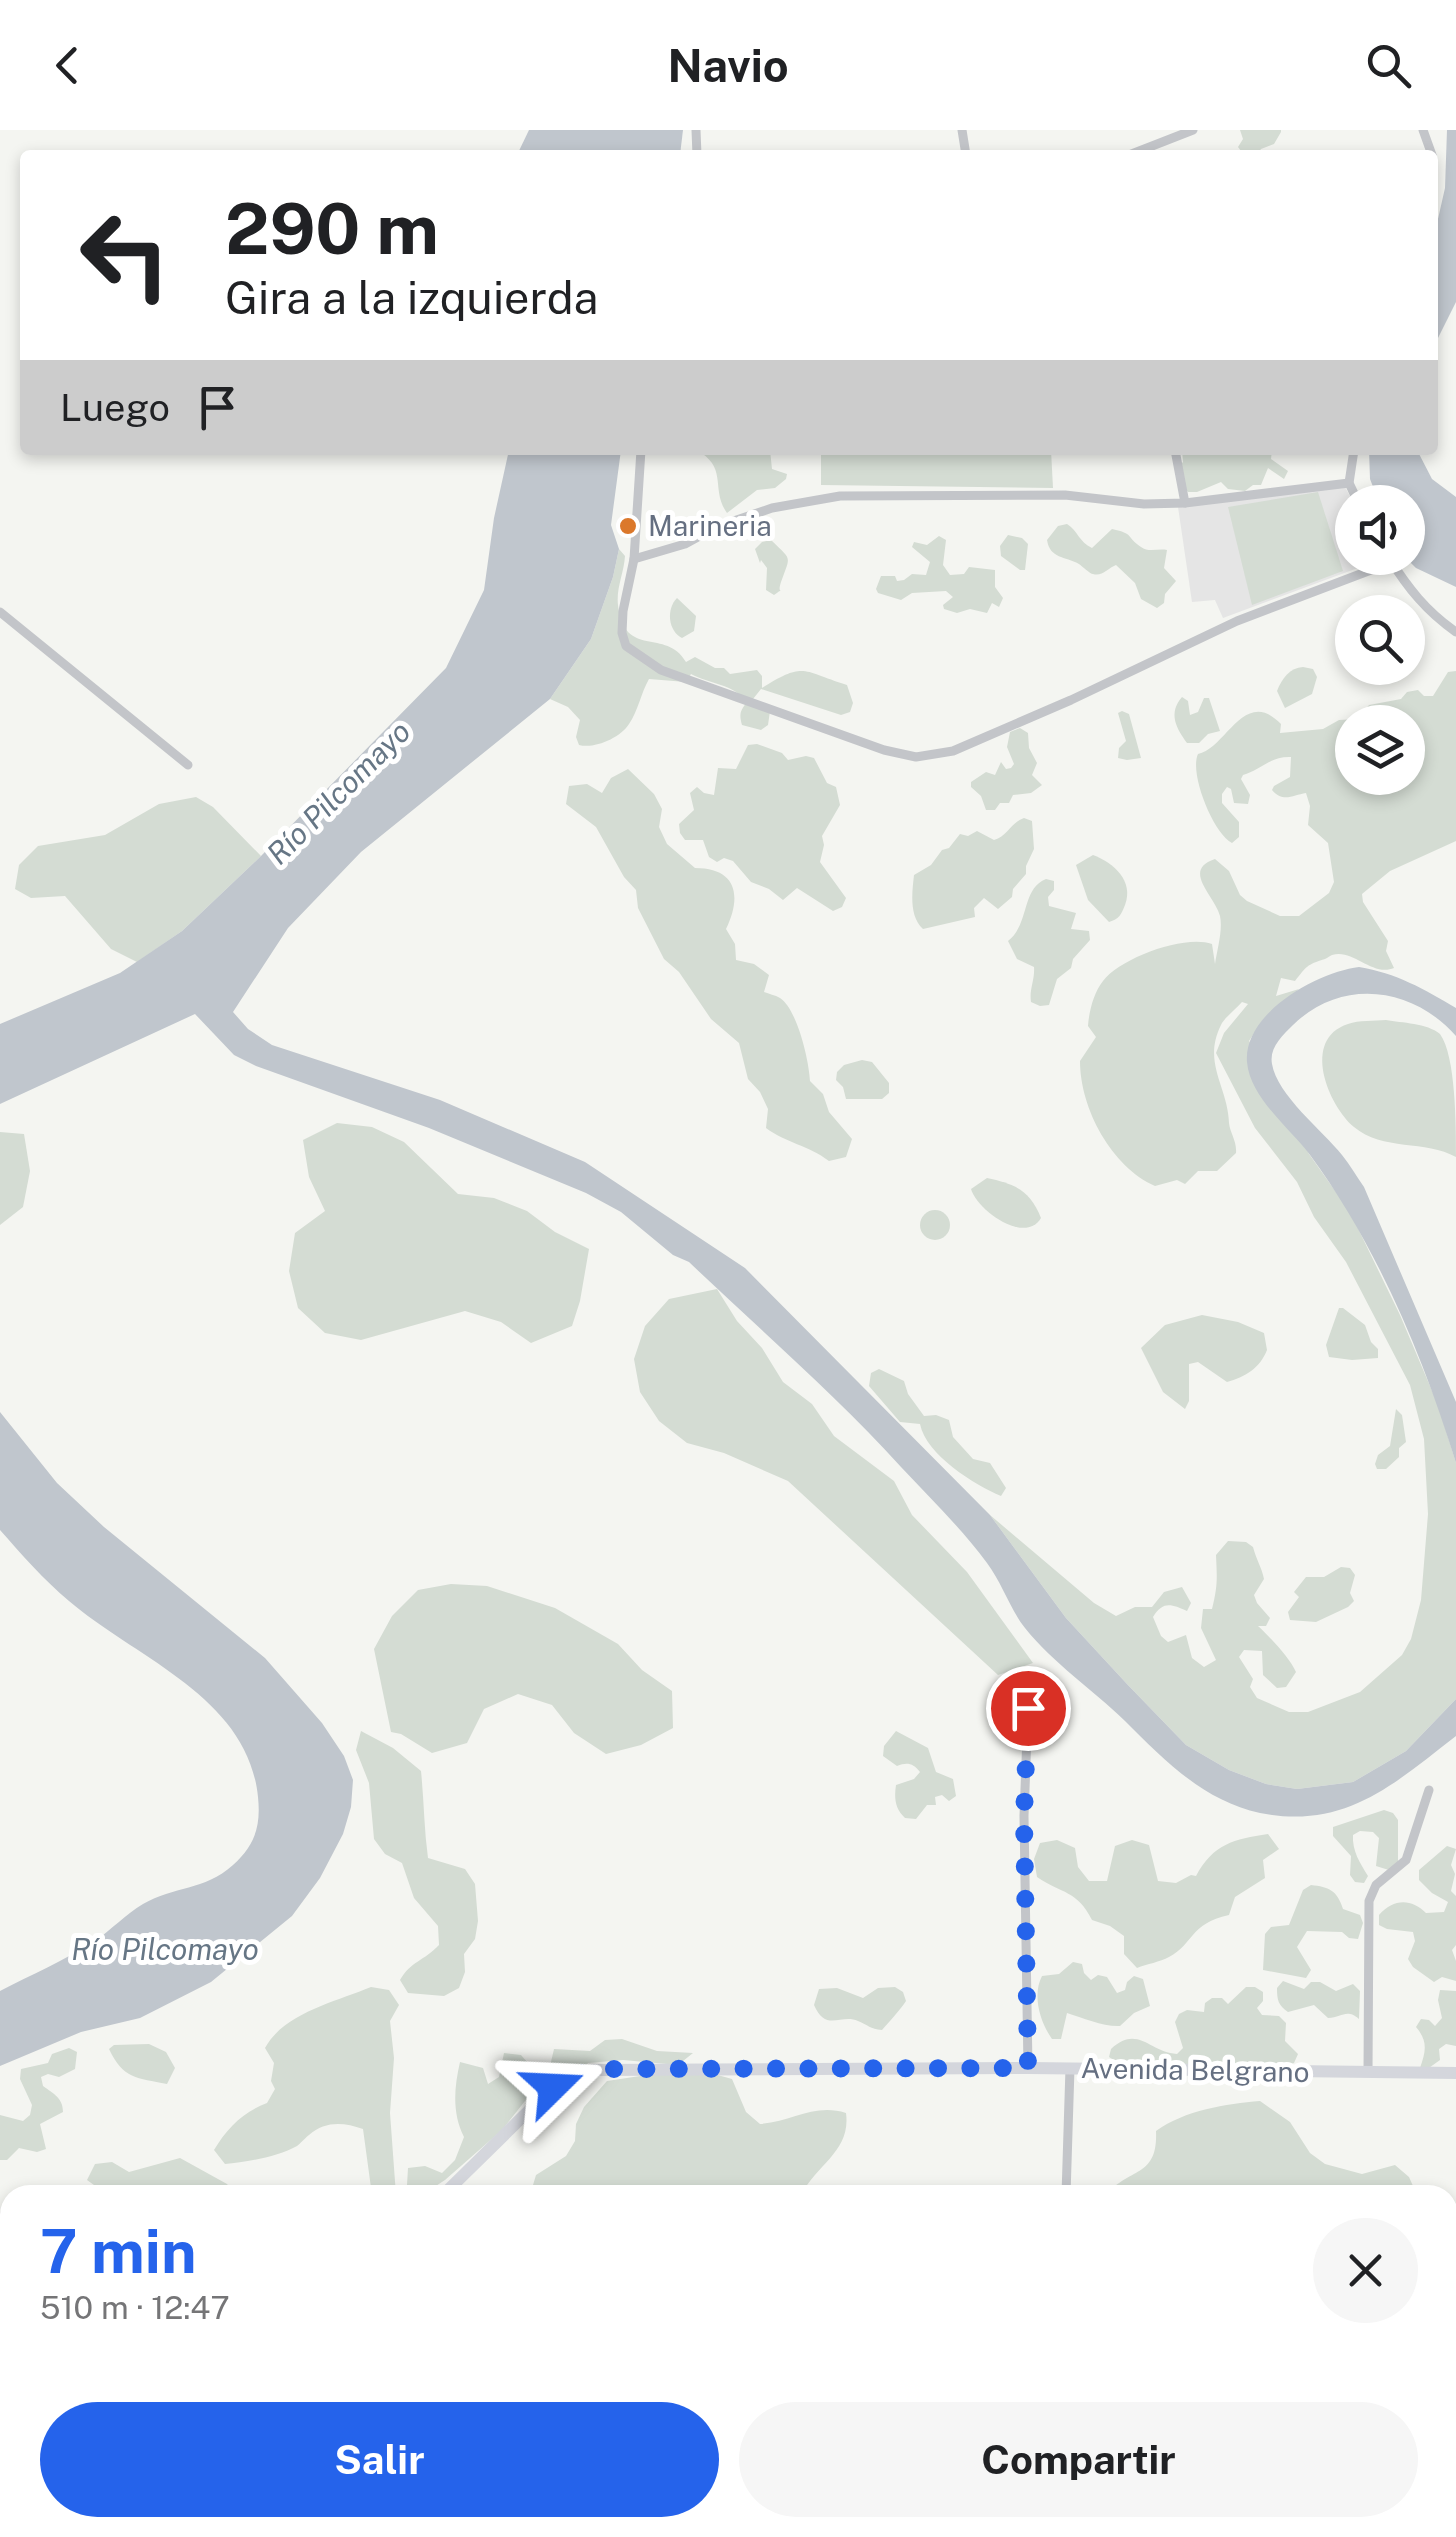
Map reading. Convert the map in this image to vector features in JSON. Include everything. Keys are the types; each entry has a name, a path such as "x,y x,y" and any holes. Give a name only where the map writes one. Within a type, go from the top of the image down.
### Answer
{"street":[{"path":"1142,150 1193,130"},
{"path":"641,455 634,559 622,634 626,646 660,670 916,758 953,751 1236,621 1353,575"},
{"path":"1176,455 1186,502"},
{"path":"634,559 685,544 716,527 772,508 840,496 1066,495 1144,504 1186,502 1349,483 1353,455"},
{"path":"1400,575 1431,615 1456,632"},
{"path":"0,612 188,765"},
{"path":"1028,1708 1024,1816 1028,2068"},
{"path":"1368,2072 1369,1901 1376,1885 1406,1860 1429,1790"},
{"path":"1066,2185 1070,2068"},
{"name":"Avenida Belgrano","path":"453,2185 553,2087 573,2075 611,2069 1070,2068 1456,2073"}],"shaded area":[{"path":"1240,130 1281,130 1274,144 1260,150 1240,150"},
{"path":"703,455 771,455 772,469 787,474 786,479 775,488 757,490 727,513 716,471"},
{"path":"821,455 1051,455 1053,488 821,485"},
{"path":"1182,455 1271,455 1271,459 1288,471 1284,479 1268,468 1261,485 1245,491 1228,489 1221,482 1188,492 1176,478 1176,469 1183,462"},
{"path":"1335,488 1335,575 1339,575 1223,618 1215,600 1192,602 1178,507"},
{"path":"1318,492 1335,546 1335,574 1252,605 1228,507"},
{"path":"1067,524 1092,548 1112,529 1127,534 1144,549 1167,550 1164,568 1176,581 1165,594 1164,603 1157,608 1141,599 1135,583 1116,565 1096,575 1055,554 1047,540 1058,526"},
{"path":"1008,535 1022,538 1028,544 1025,570 1001,556 1000,546"},
{"path":"939,536 946,540 943,565 950,575 964,574 969,567 995,570 995,587 1003,598 999,607 992,603 987,613 970,609 957,613 944,609 943,605 953,597 946,591 912,593 901,600 878,593 881,576 895,576 897,581 912,574 926,575 930,562 912,547 914,542 927,545"},
{"path":"771,540 788,558 781,590 774,595 766,590 767,568 761,560 760,563 755,549"},
{"path":"619,549 625,556 618,605 628,632 668,646 686,662 695,657 730,674 757,670 762,676 762,688 796,671 847,685 853,703 850,712 841,715 761,689 753,699 770,711 768,725 761,730 742,725 741,713 747,702 728,688 691,674 686,682 649,679 625,729 599,744 579,745 576,737 580,720 568,707 550,699 591,639"},
{"path":"677,598 696,616 694,631 682,638 670,620"},
{"path":"1303,667 1313,669 1317,677 1312,694 1285,708 1277,691 1279,686 1290,672"},
{"path":"1456,671 1456,841 1390,871 1362,894 1388,941 1386,951 1394,968 1378,969 1340,954 1310,965 1295,981 1281,978 1276,996 1299,989 1262,1021 1249,1041 1309,1154 1350,1212 1438,1405 1456,1463 1456,1699 1406,1751 1353,1782 1297,1789 1266,1784 1229,1770 1186,1745 1066,1618 990,1515 1094,1603 1116,1616 1135,1607 1152,1607 1164,1592 1182,1587 1191,1603 1187,1611 1168,1605 1153,1617 1168,1642 1186,1635 1192,1658 1204,1667 1216,1660 1201,1628 1203,1609 1212,1609 1214,1601 1216,1555 1228,1541 1246,1542 1253,1547 1264,1579 1254,1595 1270,1618 1266,1626 1258,1626 1296,1672 1286,1687 1277,1688 1263,1675 1262,1651 1244,1650 1239,1657 1253,1679 1250,1687 1257,1698 1289,1712 1308,1712 1360,1692 1402,1655 1411,1639 1421,1600 1428,1514 1424,1439 1410,1385 1346,1262 1314,1217 1297,1182 1255,1128 1216,1053 1224,1033 1248,1004 1242,1002 1223,1022 1214,1051 1236,1153 1217,1171 1198,1171 1185,1184 1177,1180 1155,1186 1139,1177 1112,1151 1092,1117 1080,1061 1096,1037 1088,1026 1095,996 1111,972 1154,950 1186,942 1212,944 1215,964 1221,922 1200,877 1205,864 1215,859 1229,871 1240,895 1280,916 1299,916 1329,893 1334,882 1328,843 1308,825 1310,806 1306,793 1284,797 1272,790 1290,777 1291,757 1277,759 1243,775 1241,779 1250,795 1248,804 1234,803 1227,787 1222,794 1222,803 1239,822 1239,837 1232,843 1217,828 1204,802 1197,775 1198,754 1218,742 1246,715 1256,712 1268,714 1281,724 1280,733 1323,729 1335,722 1335,795 1425,795 1425,705 1369,705 1401,699 1407,692 1418,690 1424,696 1433,696 1448,672"},
{"path":"1182,697 1188,701 1190,715 1198,712 1204,698 1209,698 1220,731 1208,734 1199,743 1187,743 1175,720 1175,709"},
{"path":"1118,713 1129,714 1141,758 1118,758 1119,748 1126,741"},
{"path":"1020,728 1028,733 1029,748 1037,763 1032,775 1042,785 1031,793 1013,795 1009,803 1000,803 995,810 986,810 971,782 986,772 995,775 1001,762 1006,769 1011,768 1014,764 1007,747 1010,732"},
{"path":"757,744 782,753 788,760 814,758 827,783 836,787 840,805 822,836 820,862 846,898 842,907 833,911 797,888 783,900 751,882 733,861 724,858 717,862 709,857 703,840 685,840 680,833 679,824 694,810 690,793 697,787 714,795 718,768 736,769 748,745"},
{"path":"628,769 654,794 662,809 659,827 667,844 695,868 720,873 732,886 734,906 726,929 735,944 736,960 754,964 769,975 764,992 780,998 792,1013 805,1048 810,1081 852,1139 846,1157 829,1161 766,1128 768,1109 748,1079 739,1043 711,1019 679,972 664,959 638,908 636,890 624,877 596,827 566,804 569,786 587,784 602,793 611,778"},
{"path":"196,797 213,807 261,856 182,931 137,962 111,949 65,896 31,898 15,889 19,865 38,846 105,835 159,804"},
{"path":"1024,818 1032,821 1034,849 1026,874 1013,889 1012,897 998,909 984,898 974,908 975,917 923,929 913,911 914,875 931,865 960,834 968,836 977,831 994,840"},
{"path":"1093,855 1115,868 1127,888 1122,911 1109,922 1088,900 1076,865"},
{"path":"1046,879 1054,881 1049,906 1076,913 1071,929 1089,931 1090,940 1073,959 1071,968 1057,979 1049,1005 1040,1006 1031,1002 1034,967 1017,959 1008,941 1020,926 1033,891"},
{"path":"1386,1020 1414,1024 1440,1034 1449,1058 1454,1092 1456,1157 1365,1134 1335,1104 1324,1073 1325,1043 1348,1024"},
{"path":"862,1060 872,1062 889,1083 889,1093 882,1099 846,1099 836,1080 844,1065"},
{"path":"337,1123 372,1127 404,1142 458,1194 494,1198 527,1211 555,1232 589,1249 572,1326 531,1343 501,1322 465,1311 361,1340 325,1333 298,1308 289,1271 295,1233 325,1211 309,1177 303,1140"},
{"path":"0,1132 24,1134 30,1171 23,1207 0,1225"},
{"path":"987,1178 1020,1190 1041,1218 1024,1228 992,1215 971,1189"},
{"path":"935,1210 946,1214 950,1225 946,1236 935,1240 924,1236 920,1225 924,1214"},
{"path":"717,1289 783,1382 812,1404 834,1436 894,1481 912,1515 967,1572 1033,1663 998,1675 788,1481 724,1453 687,1443 659,1421 640,1392 634,1359 645,1326 669,1299"},
{"path":"1339,1308 1365,1325 1378,1349 1378,1358 1329,1357 1326,1345"},
{"path":"1202,1315 1238,1322 1264,1333 1267,1350 1251,1371 1227,1382 1198,1362 1189,1364 1189,1401 1185,1409 1163,1392 1141,1348 1165,1325"},
{"path":"879,1369 904,1381 924,1416 949,1420 953,1437 973,1459 990,1463 1006,1488 1001,1496 941,1458 920,1424 900,1422 869,1386 871,1373"},
{"path":"1396,1409 1402,1415 1406,1442 1399,1448 1399,1457 1386,1469 1377,1469 1378,1455 1390,1446"},
{"path":"1341,1567 1350,1568 1355,1575 1350,1593 1354,1601 1316,1622 1290,1620 1288,1612 1299,1597 1294,1592 1306,1577 1324,1577"},
{"path":"451,1584 487,1586 555,1608 618,1644 642,1670 672,1691 673,1728 641,1745 606,1754 574,1733 552,1705 518,1694 484,1709 467,1743 432,1753 391,1732 374,1649 392,1616 418,1590"},
{"path":"361,1731 393,1748 421,1771 428,1858 465,1869 475,1884 475,1939 464,1954 465,1972 459,1988 444,1996 408,1993 400,1980 439,1945 438,1926 414,1898 402,1863 385,1854 374,1839 369,1783 356,1750"},
{"path":"896,1731 928,1748 936,1772 953,1779 956,1796 949,1801 942,1795 935,1797 936,1805 927,1805 916,1819 902,1815 895,1790 896,1785 914,1779 920,1772 910,1764 897,1766 883,1756 884,1746"},
{"path":"1384,1810 1398,1820 1398,1865 1392,1871 1376,1866 1379,1838 1373,1832 1360,1831 1353,1835 1354,1846 1368,1876 1364,1883 1355,1882 1350,1875 1351,1856 1333,1836 1333,1827"},
{"path":"1268,1834 1279,1849 1263,1860 1265,1878 1235,1897 1229,1915 1206,1924 1169,1957 1137,1968 1124,1954 1124,1936 1092,1920 1075,1898 1037,1877 1034,1859 1040,1843 1057,1840 1075,1848 1078,1867 1089,1881 1107,1881 1115,1846 1132,1840 1149,1845 1158,1881 1176,1883 1196,1876 1210,1857 1226,1845"},
{"path":"1447,1846 1456,1849 1451,1865 1455,1874 1451,1891 1456,1896 1456,1945 1452,1950 1456,1981 1442,1977 1434,1982 1408,1959 1415,1941 1413,1932 1379,1925 1379,1915 1402,1902 1426,1913 1444,1912 1448,1902 1419,1880 1419,1870"},
{"path":"1311,1885 1332,1891 1343,1909 1360,1915 1363,1923 1358,1939 1342,1932 1307,1931 1297,1947 1311,1970 1306,1978 1263,1970 1265,1934 1271,1927 1289,1925 1303,1890"},
{"path":"1073,1962 1082,1964 1091,1980 1098,1975 1107,1977 1117,1993 1125,1990 1134,1976 1143,1979 1150,2006 1134,2013 1120,2026 1067,2013 1061,2039 1052,2039 1039,2008 1039,1983 1042,1976 1059,1974"},
{"path":"1283,1981 1304,1989 1311,1982 1320,1982 1336,1991 1353,1984 1360,1991 1359,2019 1347,2014 1328,2018 1314,2005 1288,2012 1277,1996"},
{"path":"371,1987 389,1990 399,2005 390,2021 395,2185 371,2185 363,2129 348,2125 321,2127 297,2146 252,2160 225,2164 214,2150 243,2116 267,2103 275,2089 271,2081 274,2063 265,2048 285,2026 312,2010"},
{"path":"895,1987 903,1992 906,2001 882,2030 852,2019 829,2020 814,2005 819,1989 837,1988 863,1998 878,1988"},
{"path":"1246,1987 1263,1992 1263,2001 1257,2008 1262,2015 1279,2016 1286,2023 1285,2041 1298,2054 1294,2063 1165,2067 1109,2057 1111,2049 1129,2039 1177,2054 1183,2048 1175,2022 1179,2014 1187,2010 1204,2012 1205,2003 1212,1998 1222,1998 1228,2004"},
{"path":"1440,1990 1456,1991 1456,2046 1446,2044 1439,2049 1440,2060 1426,2070 1420,2068 1425,2046 1416,2027 1421,2019 1435,2026 1442,2018"},
{"path":"622,2039 657,2051 693,2053 678,2065 623,2060 588,2063 573,2075 554,2078 536,2087 502,2130 445,2180 437,2185 407,2185 408,2168 425,2166 442,2173 455,2160 464,2137 455,2100 460,2062 483,2068 488,2084 499,2077 504,2053 521,2055 533,2069 550,2066 554,2049 590,2051 605,2040"},
{"path":"149,2044 166,2052 175,2068 167,2084 126,2072 109,2049 114,2045"},
{"path":"69,2048 77,2052 75,2069 59,2077 41,2077 43,2086 63,2107 63,2112 40,2124 46,2149 37,2152 19,2148 7,2160 0,2160 0,2115 23,2121 30,2115 32,2105 20,2079 21,2069 48,2063 52,2054"},
{"path":"660,2073 714,2074 732,2079 746,2112 760,2124 824,2110 846,2113 846,2126 838,2147 807,2185 533,2185 536,2175 566,2156 575,2141 576,2124 584,2107 607,2081"},
{"path":"1260,2101 1290,2122 1310,2153 1325,2164 1362,2174 1395,2165 1413,2185 1117,2185 1147,2165 1156,2131 1180,2118"},
{"path":"180,2158 228,2185 94,2185 87,2180 95,2164 112,2162 129,2172"}],"water":[{"path":"529,130 683,130 681,150 519,150"},
{"path":"1447,130 1456,130 1456,302 1438,338 1438,219 1445,188"},
{"path":"508,455 620,455 611,525 619,549 591,639 550,699 361,852 288,928 233,1012 248,1029 272,1045 440,1100 585,1162 745,1268 990,1515 1066,1618 1186,1745 1229,1770 1266,1784 1297,1789 1353,1782 1406,1751 1456,1699 1456,1736 1411,1771 1367,1799 1318,1815 1260,1813 1203,1789 1036,1641 967,1538 824,1388 689,1262 673,1255 621,1212 586,1193 429,1128 256,1066 234,1055 195,1014 0,1104 0,1024 120,973 182,931 446,668 484,590"},
{"path":"1369,455 1420,455 1432,479 1456,497 1456,587 1425,572 1425,485 1372,485"},
{"path":"1359,967 1398,978 1456,1008 1456,1036 1439,1019 1398,998 1355,994 1312,1010 1293,1025 1274,1048 1272,1064 1282,1088 1342,1155 1364,1187 1456,1402 1456,1463 1429,1383 1377,1264 1310,1155 1255,1088 1247,1062 1249,1044 1257,1027 1286,998 1324,977"},
{"name":"Río Pilcomayo","path":"0,1412 57,1483 104,1527 265,1658 322,1723 344,1756 353,1780 343,1834 320,1878 292,1916 211,1982 140,2018 81,2032 0,2066 0,1991 95,1941 143,1904 222,1873 241,1858 251,1842 259,1807 250,1762 234,1732 212,1706 69,1601 0,1530"}],"waterway":[{"path":"288,2537 304,2537"}],"place":[{"name":"Marineria","path":"628,526"}],"route":[{"path":"553,2087 573,2075 611,2069 1028,2068 1024,1816 1028,1708"}]}
